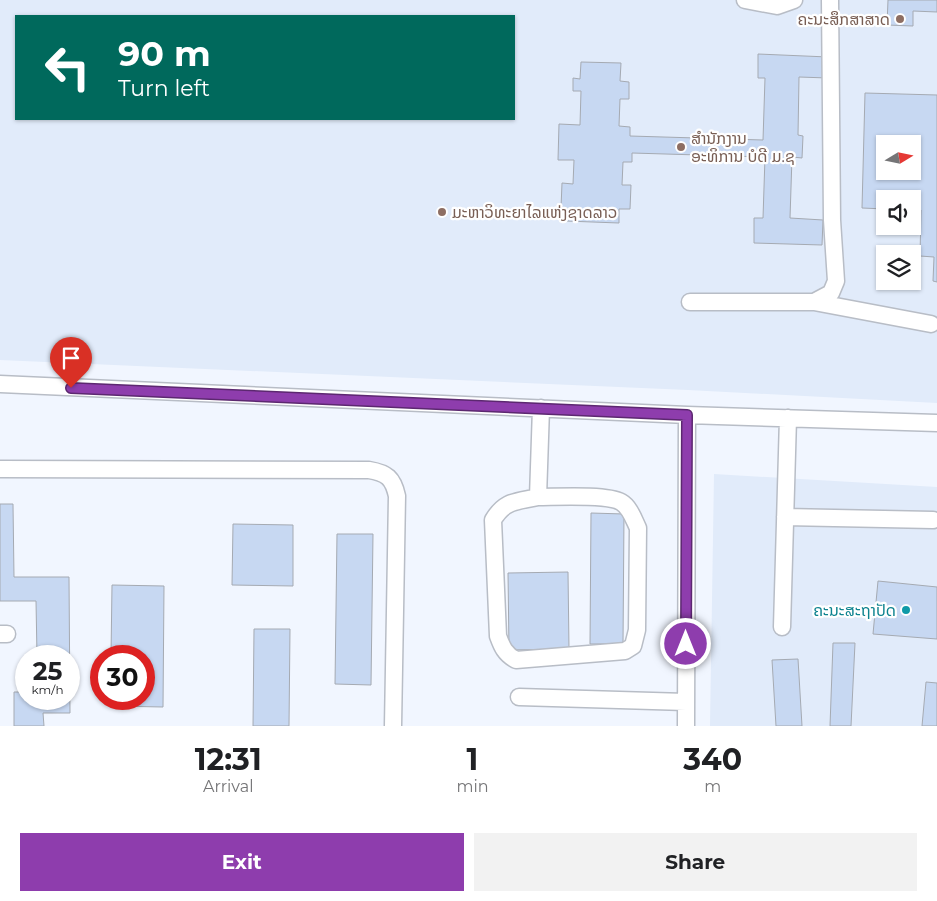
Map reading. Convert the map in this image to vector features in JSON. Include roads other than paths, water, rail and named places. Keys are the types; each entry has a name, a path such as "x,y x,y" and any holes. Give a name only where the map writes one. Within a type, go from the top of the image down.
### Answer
{"street":[{"path":"745,0 777,6 794,0"},
{"path":"814,302 831,293 836,281 832,220 830,0"},
{"path":"690,302 814,302 931,324"},
{"path":"0,384 687,415 937,423"},
{"path":"538,497 541,408"},
{"path":"686,726 687,415"},
{"path":"782,627 788,418"},
{"path":"0,469 369,470 381,472 395,486 397,496 393,726"},
{"path":"538,497 604,498 621,502 632,514 638,528 637,630 633,646 626,651 516,660 508,656 503,649 498,636 493,520 500,508 511,503 538,497"},
{"path":"785,517 933,520"},
{"path":"519,697 686,702"}],"place":[{"name":"ຄະນະສຶກສາສາດ","path":"900,19"},
{"name":"ສໍານັກງານ ອະທິການ ບໍດີ ມ.ຊ","path":"681,147"},
{"name":"ມະຫາວິທະຍາໄລແຫ່ງຊາດລາວ","path":"442,212"},
{"name":"ຄະນະສະຖາປັດ","path":"906,610"}]}
